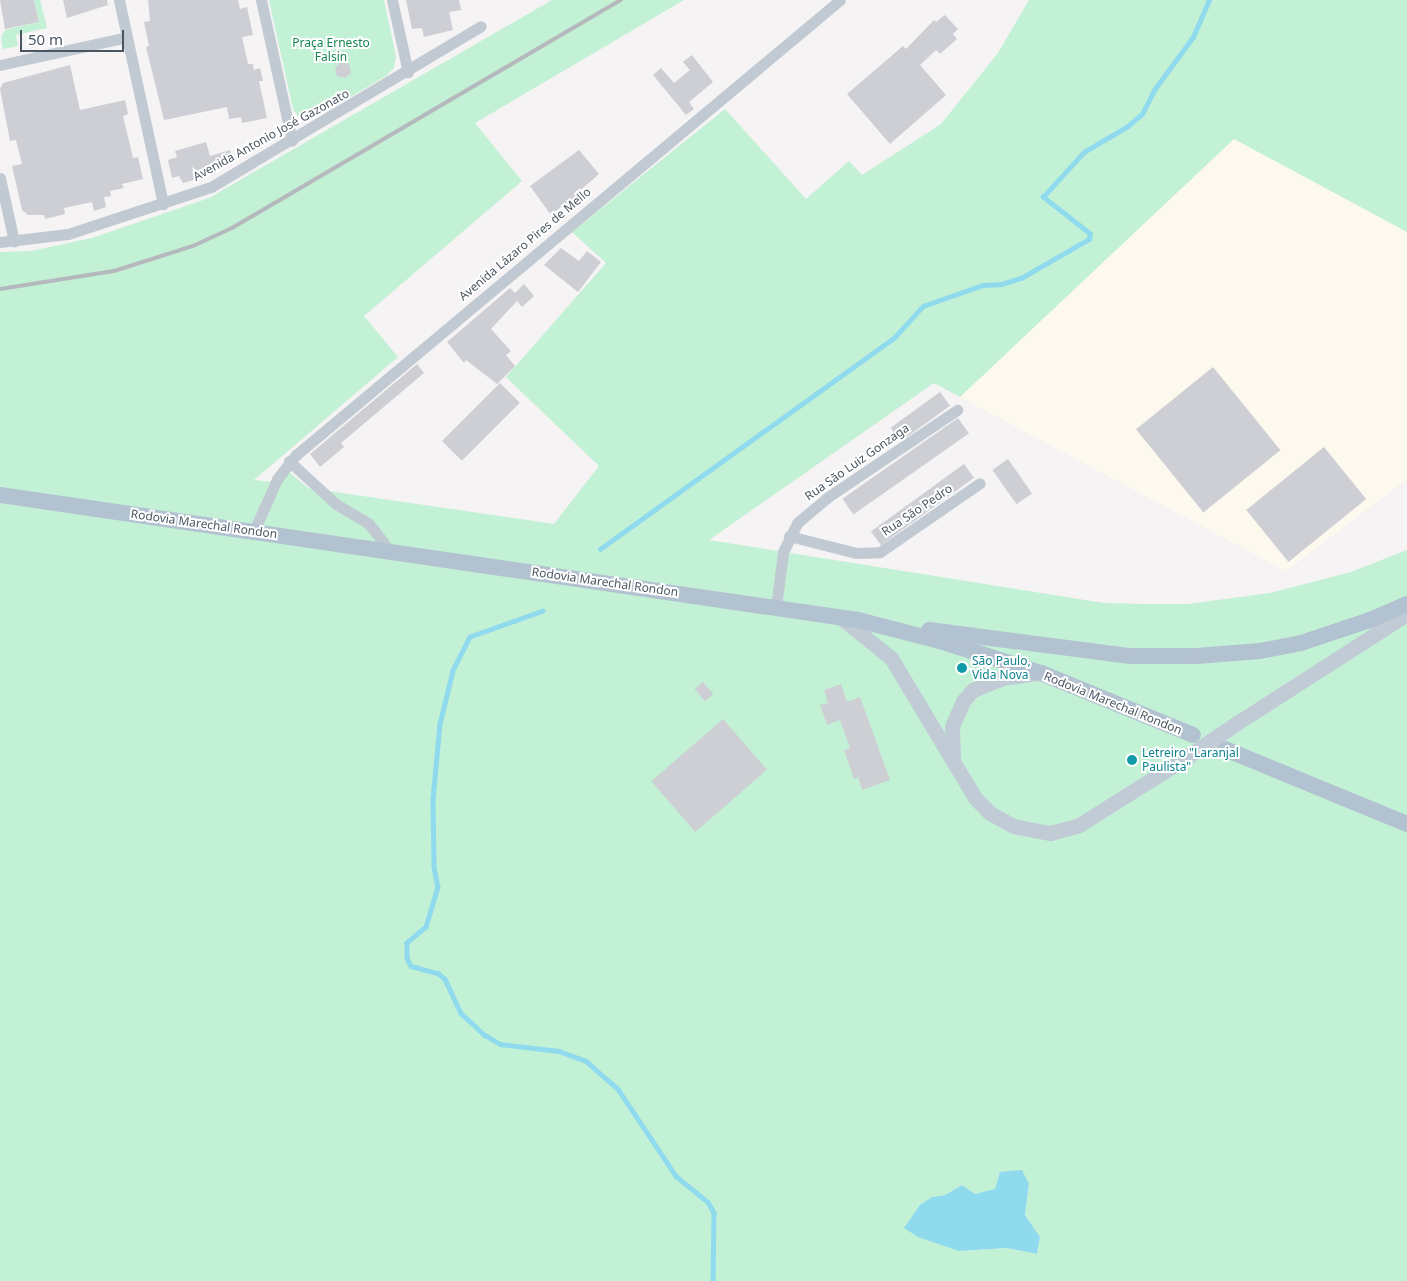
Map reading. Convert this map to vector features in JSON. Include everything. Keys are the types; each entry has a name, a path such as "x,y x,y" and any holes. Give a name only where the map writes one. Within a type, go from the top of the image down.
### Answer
{"main road":[{"name":"Rodovia Marechal Rondon","path":"0,495 858,620 940,641 1041,673 1193,735"},
{"path":"858,620 1130,656 1198,656 1260,651 1301,642 1370,620 1407,604"},
{"path":"840,617 870,639 900,670 975,798 990,813 1013,826 1050,833 1064,830 1094,817 1407,614"},
{"path":"954,762 952,726 962,701 973,690 1002,678 1041,673"},
{"path":"1225,749 1407,824"}],"street":[{"path":"119,0 164,204"},
{"path":"261,0 292,141"},
{"path":"392,0 408,72"},
{"name":"Avenida Lázaro Pires de Mello","path":"254,532 272,490 290,461 840,0"},
{"name":"Avenida Antonio José Gazonato","path":"0,242 68,234 212,187 408,72 481,26"},
{"path":"0,65 127,37"},
{"path":"0,178 14,241"},
{"name":"Rua São Luiz Gonzaga","path":"776,607 783,552 789,536 813,508 957,410"},
{"path":"290,461 336,504 369,524 390,551"},
{"name":"Rua São Pedro","path":"789,536 867,554 880,552 980,483"}],"shaded area":[{"path":"1234,139 1407,232 1407,479 1286,571 960,397"}],"green space":[{"path":"34,0 40,0 47,28 16,35 18,46 3,49 1,37 5,30 39,22"},
{"name":"Praça Ernesto Falsin","path":"269,0 384,0 396,56 394,68 386,76 315,118 299,118 293,109"},
{"path":"552,0 684,0 475,123 522,181 364,316 398,357 254,480 281,483 289,472 308,488 554,524 599,466 506,377 606,263 572,232 725,109 806,199 849,161 862,175 941,124 998,53 1029,0 1407,0 1407,232 1234,139 960,397 934,383 709,540 1104,603 1146,604 1188,604 1270,593 1351,572 1407,550 1407,1281 0,1281 0,252 31,251 92,238 209,198","holes":["962,1185 975,1194 1029,1185 1025,1215 1040,1237 1037,1254 1007,1248 959,1251 932,1197 945,1195"]}],"water":[{"path":"1022,1170 1029,1184 1025,1215 1040,1237 1037,1254 1007,1248 959,1251 918,1237 904,1228 920,1205 932,1197 945,1195 962,1185 975,1194 995,1189 1000,1172"}],"building":[{"path":"0,0 34,0 39,22 5,29"},
{"path":"63,0 107,0 108,5 67,18"},
{"path":"148,0 238,0 240,9 247,7 253,35 242,37 248,64 253,64 254,70 260,68 263,81 259,81 267,118 242,123 241,117 229,119 227,107 164,120 146,47 149,46 144,22 150,21"},
{"path":"406,0 459,0 461,10 449,12 453,30 424,37 422,28 412,29"},
{"path":"945,15 958,29 953,34 957,39 940,54 936,50 920,65 946,95 890,144 847,94 903,46 906,49 934,20 936,22"},
{"path":"692,55 713,82 689,102 694,109 686,115 653,75 661,68 674,83 690,70 683,62"},
{"path":"341,62 349,64 351,73 345,78 337,76 335,68"},
{"path":"70,65 80,110 125,100 128,114 123,116 133,158 138,157 143,179 122,184 124,188 110,191 111,196 104,197 106,207 94,211 92,202 64,208 65,214 45,219 44,215 28,215 22,210 12,166 22,164 16,140 10,141 0,89 3,83"},
{"path":"206,142 210,156 230,150 232,160 201,178 183,183 179,176 172,178 168,160 177,157 175,151"},
{"path":"579,150 599,174 576,194 582,202 566,211 562,206 551,215 530,186"},
{"path":"561,248 579,261 587,251 601,262 578,292 544,265"},
{"path":"524,284 534,296 522,307 517,301 491,329 511,351 506,355 515,366 497,384 466,360 464,363 447,342 510,288 515,293"},
{"path":"417,364 424,373 341,443 344,447 320,467 310,454"},
{"path":"1213,367 1280,450 1203,512 1136,429"},
{"path":"500,383 520,403 462,461 442,441"},
{"path":"940,392 950,406 901,442 891,428"},
{"path":"958,418 969,434 853,514 842,499"},
{"path":"1324,447 1366,499 1288,562 1246,510"},
{"path":"1008,459 1032,493 1017,504 992,470"},
{"path":"964,464 974,478 881,545 871,532"},
{"path":"703,682 713,694 705,701 695,689"},
{"path":"841,684 847,702 860,697 890,780 862,790 858,777 854,779 844,750 850,748 840,720 827,725 820,705 828,703 824,690"},
{"path":"723,719 767,770 695,832 651,781"}],"waterway":[{"path":"600,549 894,338 923,306 983,285 1002,284 1021,278 1089,239 1090,234 1043,197 1084,152 1128,126 1142,114 1154,90 1193,37 1209,0"},
{"path":"543,611 470,637 453,671 440,724 433,800 434,867 438,887 426,927 407,943 407,958 411,966 438,973 445,979 461,1013 485,1035 500,1044 559,1051 586,1061 618,1089 676,1176 708,1202 714,1213 713,1281"}],"railway":[{"path":"0,289 114,271 193,246 232,228 621,0"}],"place":[{"name":"São Paulo, Vida Nova","path":"962,668"},
{"name":"Letreiro \"Laranjal Paulista\"","path":"1132,760"}]}
